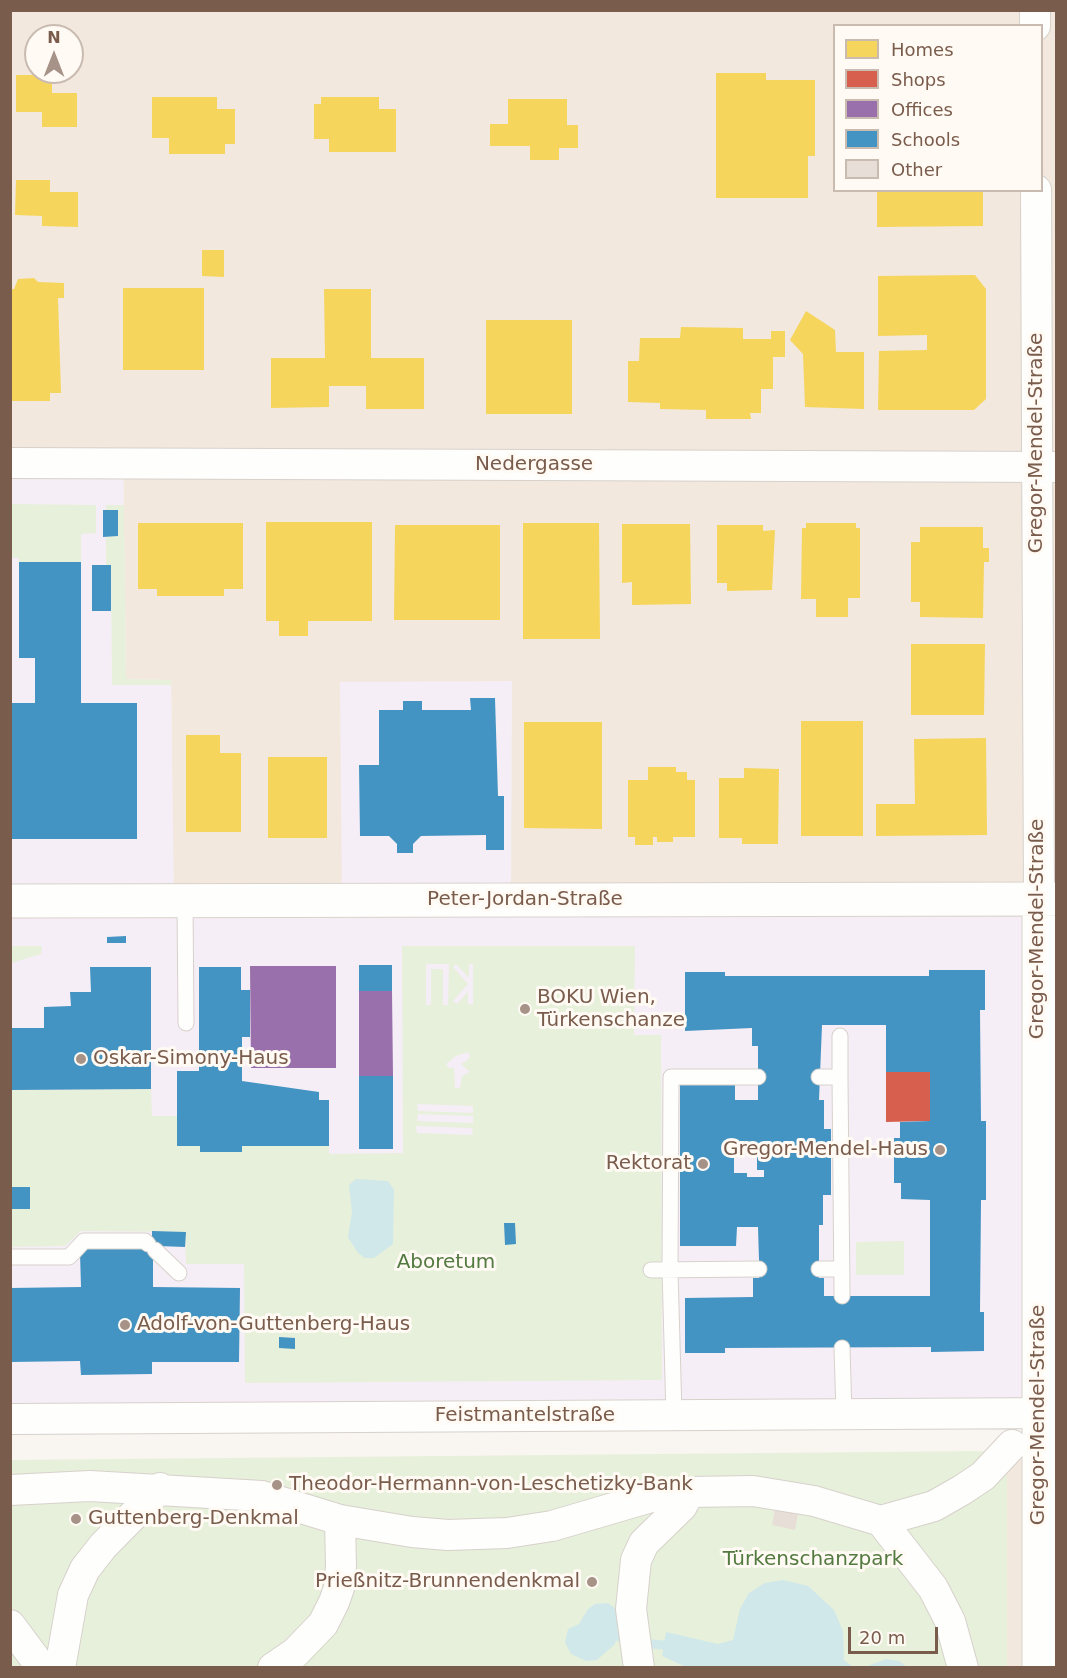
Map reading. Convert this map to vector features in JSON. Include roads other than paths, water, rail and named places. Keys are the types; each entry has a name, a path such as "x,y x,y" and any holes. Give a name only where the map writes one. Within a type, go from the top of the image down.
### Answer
{"main road":[{"name":"Peter-Jordan-Straße","path":"10,901 1048,899"},
{"name":"Gregor-Mendel-Straße","path":"1039,1668 1048,1413 1048,899"}],"street":[{"name":"Gregor-Mendel-Straße","path":"1036,192 1047,467 1048,899"},
{"name":"Nedergasse","path":"10,463 1047,467"},
{"name":"Feistmantelstraße","path":"10,1419 1048,1413"},
{"path":"10,1490 90,1486 160,1488 262,1496 340,1520 421,1533 507,1533 552,1526 651,1497 689,1492 753,1491 814,1501 881,1521 934,1506 962,1490 983,1476 1012,1445"},
{"path":"60,1668 73,1595 85,1569 103,1546 160,1488"},
{"path":"638,1665 631,1609 636,1560 644,1543 682,1506 689,1492"},
{"path":"273,1668 296,1653 323,1624 334,1602 339,1588 341,1566 340,1520"},
{"path":"881,1521 933,1588 950,1621 963,1668"},
{"path":"10,1625 42,1668"}],"lane":[{"path":"185,901 186,1023"},
{"path":"840,1036 842,1296"},
{"path":"674,1415 670,1270 671,1077 758,1077"},
{"path":"819,1077 840,1077"},
{"path":"10,1257 69,1257 84,1241 145,1241 179,1273"},
{"path":"651,1270 759,1269"},
{"path":"819,1269 842,1269"},
{"path":"842,1348 844,1414"}],"water":[{"path":"356,1179 388,1181 394,1190 393,1244 374,1258 365,1258 358,1253 348,1237 352,1212 349,1185"},
{"path":"783,1580 808,1586 834,1610 843,1631 844,1660 853,1667 686,1667 662,1656 666,1632 718,1644 733,1640 740,1609 749,1593 765,1583"},
{"path":"608,1603 618,1611 620,1618 615,1644 597,1660 586,1661 571,1654 565,1642 568,1629 579,1624 588,1609 595,1604"},
{"path":"886,1659 899,1661 907,1667 865,1667"}],"waterway":[{"path":"617,1636 632,1642 663,1645"}],"place":[{"name":"BOKU Wien, Türkenschanze","path":"525,1009"},
{"name":"Oskar-Simony-Haus","path":"81,1059"},
{"name":"Gregor-Mendel-Haus","path":"940,1150"},
{"name":"Rektorat","path":"703,1164"},
{"name":"Adolf-von-Guttenberg-Haus","path":"125,1325"},
{"name":"Theodor-Hermann-von-Leschetizky-Bank","path":"277,1485"},
{"name":"Guttenberg-Denkmal","path":"76,1519"},
{"name":"Prießnitz-Brunnendenkmal","path":"592,1582"}],"park label":[{"name":"Aboretum","path":"446,1263"},
{"name":"Türkenschanzpark","path":"813,1560"}]}
